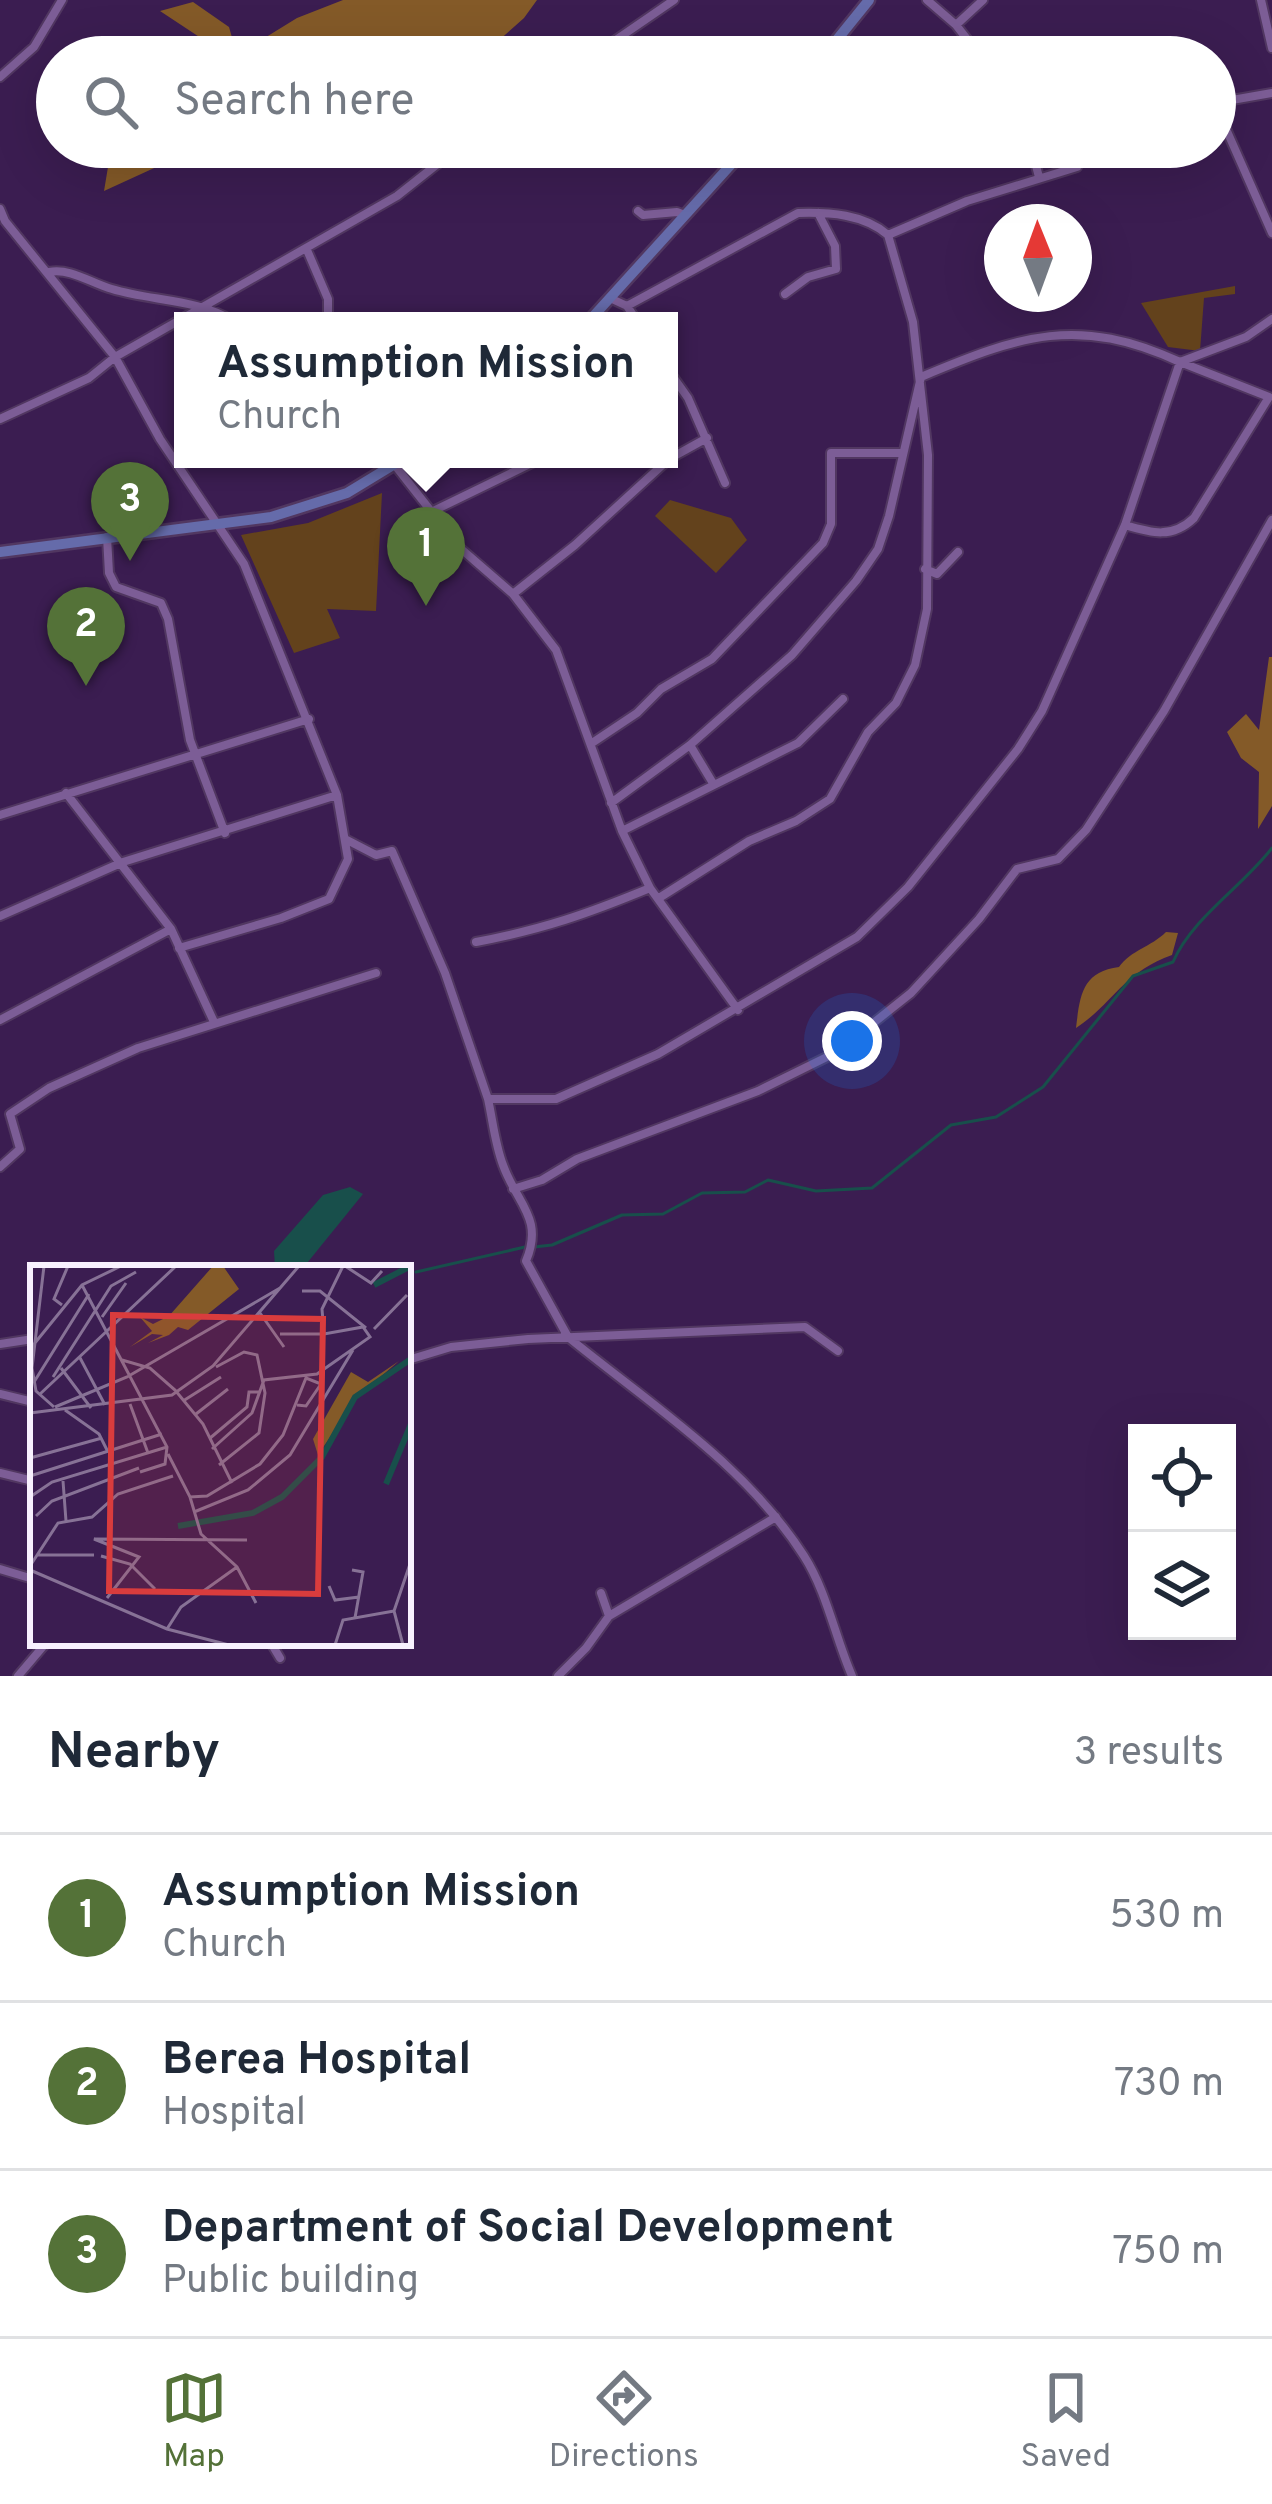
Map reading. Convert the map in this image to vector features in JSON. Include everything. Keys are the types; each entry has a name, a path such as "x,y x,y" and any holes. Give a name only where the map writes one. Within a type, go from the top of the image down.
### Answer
{"main road":[{"path":"841,36 869,0"},
{"path":"598,312 728,168"},
{"path":"0,552 272,517 331,499 384,468"}],"street":[{"path":"41,36 62,0"},
{"path":"622,36 674,0"},
{"path":"927,0 965,36"},
{"path":"956,25 983,0"},
{"path":"1261,0 1272,48"},
{"path":"0,77 36,44"},
{"path":"1236,100 1272,93"},
{"path":"1236,151 1272,232"},
{"path":"197,312 398,196 433,168"},
{"path":"1036,168 1039,177"},
{"path":"888,235 943,210 1074,168"},
{"path":"0,209 115,357 174,459"},
{"path":"638,211 685,215"},
{"path":"627,306 798,213 855,218 888,235 913,322 928,454 925,623 915,665 896,703 868,732 830,799 796,821 748,841 658,898"},
{"path":"785,294 808,277 836,269 835,246 818,213"},
{"path":"306,249 328,299 328,312"},
{"path":"47,272 63,270 112,290 213,312"},
{"path":"612,298 631,312"},
{"path":"1180,362 1246,337 1272,319"},
{"path":"0,419 89,378 115,357 174,325"},
{"path":"922,377 1018,344 1070,332 1117,338 1269,397 1182,530 1166,534 1124,525"},
{"path":"488,1100 556,1099 587,1088 738,1010 857,937 908,887 1018,749 1042,711 1124,525 1180,362"},
{"path":"611,803 690,745 792,655 856,580 878,549 889,516 922,377"},
{"path":"678,387 725,483"},
{"path":"678,454 707,438"},
{"path":"592,743 637,713 661,689 712,659 824,543 831,524 831,453 901,453"},
{"path":"179,948 329,899 343,875 347,840 337,795 309,719 244,564 180,468"},
{"path":"401,468 460,548 513,594 556,650 622,831 650,888 738,1010"},
{"path":"431,512 522,468"},
{"path":"513,594 659,468"},
{"path":"513,1189 542,1180 577,1159 758,1091 837,1052 911,993 979,919 1017,869 1058,859 1087,830 1154,728 1272,520"},
{"path":"107,537 109,573 116,587 161,603 168,619 196,755 225,832"},
{"path":"925,569 937,574 958,552"},
{"path":"622,831 799,743 843,699"},
{"path":"0,815 309,719"},
{"path":"690,745 714,785"},
{"path":"67,793 171,929 214,1022"},
{"path":"0,916 123,862 337,795"},
{"path":"347,840 376,855 392,851 445,973 488,1100 495,1141 532,1224 535,1243 526,1262 568,1337 707,1448 776,1517 820,1588 852,1676"},
{"path":"476,942 557,925 650,888"},
{"path":"0,1019 171,929"},
{"path":"0,1167 20,1149 10,1114 65,1081 214,1022 376,974"},
{"path":"411,1359 451,1347 568,1337 805,1327 838,1352"},
{"path":"0,1344 30,1339"},
{"path":"0,1394 30,1401"},
{"path":"0,1473 30,1480"},
{"path":"558,1676 609,1616 776,1517"},
{"path":"0,1569 30,1579"},
{"path":"601,1593 609,1616"},
{"path":"18,1676 43,1646"},
{"path":"273,1646 280,1658"}],"shaded area":[{"path":"343,0 537,0 504,36 268,36 297,18"},
{"path":"193,2 229,27 232,36 198,36 160,11"},
{"path":"108,168 154,168 104,191"},
{"path":"1235,286 1235,294 1204,298 1200,351 1168,347 1141,303"},
{"path":"382,493 376,611 327,609 340,638 294,653 241,535 308,523"},
{"path":"670,500 731,518 747,540 716,573 655,516"},
{"path":"1269,657 1272,806 1258,829 1259,772 1241,758 1227,732 1246,714 1259,730"},
{"path":"1166,932 1178,933 1172,955 1141,970 1076,1028 1090,980 1119,967"},
{"path":"350,1187 363,1194 305,1265 275,1265 274,1251 323,1195"}],"waterway":[{"path":"534,1247 552,1245 622,1215 663,1214 702,1193 745,1192 768,1180 816,1191 872,1188 951,1125 996,1117 1043,1087 1133,976 1173,962 1192,931 1272,848"},
{"path":"416,1272 525,1247"}],"place":[{"name":"Department of Social Development","path":"130,561"},
{"name":"Assumption Mission","path":"426,606"},
{"name":"Berea Hospital","path":"86,686"}]}
